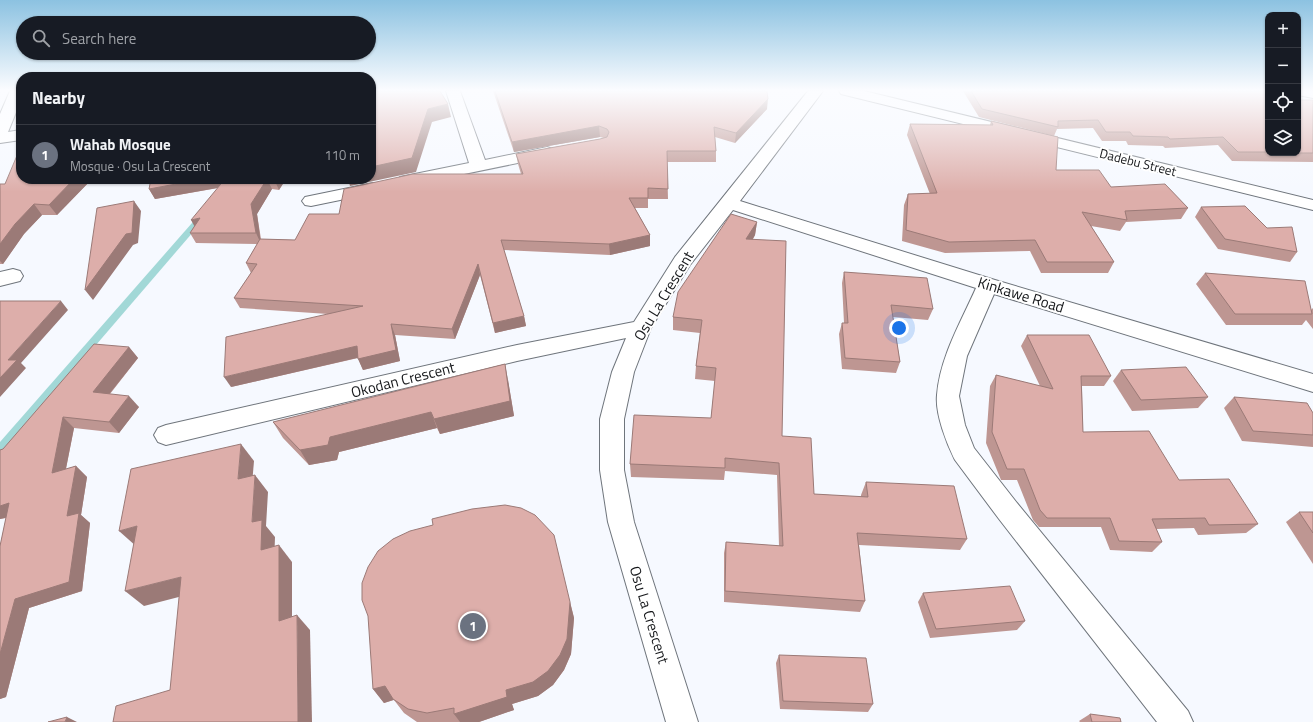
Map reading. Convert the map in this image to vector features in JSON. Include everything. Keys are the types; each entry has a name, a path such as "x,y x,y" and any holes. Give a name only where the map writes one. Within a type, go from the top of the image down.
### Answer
{"street":[{"path":"464,125 478,165"},
{"name":"Osu La Crescent","path":"682,722 620,522 612,470 612,419 623,372 641,328 682,261 790,125"},
{"name":"Dadebu Street","path":"984,125 1313,205"},
{"path":"0,138 16,136"},
{"path":"311,201 478,165 562,150"},
{"name":"Kinkawe Road","path":"729,203 988,285 1313,383"},
{"path":"988,285 956,356 948,396 953,425 964,454 1177,722"},
{"name":"Okodan Crescent","path":"166,435 393,383 512,353 581,338 641,328"}],"building":[{"path":"376,125 423,125 412,158 376,166"},
{"path":"506,125 744,125 736,133 714,127 716,151 667,151 668,189 648,188 648,198 629,198 650,235 609,244 501,240 524,316 493,323 478,264 452,329 391,324 396,350 358,359 357,346 224,377 226,337 363,306 234,298 257,264 246,263 260,239 295,240 309,214 339,214 344,189 367,184 376,184 376,182 413,174 523,174 516,154 600,139 607,137 609,132 607,129 599,126 512,142"},
{"path":"910,125 1006,125 1058,137 1056,170 1099,170 1111,187 1165,184 1188,208 1125,211 1127,220 1082,212 1114,262 1047,262 1035,240 949,242 906,230 908,194 937,193"},
{"path":"1048,125 1058,125 1058,127"},
{"path":"1101,125 1265,125 1265,152 1238,152 1223,137 1170,139 1168,137 1133,136 1130,132 1106,132"},
{"path":"1301,125 1313,125 1313,153 1301,153"},
{"path":"16,158 16,184 69,184 49,205 34,204 15,224 0,244 0,184 5,184"},
{"path":"150,184 176,184 149,189"},
{"path":"221,184 264,184 251,204 256,233 190,233 200,218 191,220"},
{"path":"134,201 132,233 126,234 85,290 97,208"},
{"path":"1245,206 1267,228 1292,227 1297,252 1225,239 1201,207"},
{"path":"731,214 757,222 746,239 786,241 782,436 811,438 814,494 868,497 866,482 954,486 967,539 857,533 865,601 725,591 726,542 783,546 779,463 725,458 725,468 630,464 634,415 711,418 716,368 696,366 702,320 673,317 678,292"},
{"path":"844,272 927,278 933,309 891,305 900,362 845,358 842,323 848,323"},
{"path":"1205,273 1305,281 1312,314 1235,314"},
{"path":"0,301 61,301 8,360 17,360 0,378"},
{"path":"1027,335 1089,335 1111,376 1081,376 1083,432 1149,431 1179,480 1229,479 1258,524 1209,525 1205,518 1152,519 1162,542 1119,541 1110,518 1047,518 1040,510 1024,469 1007,469 992,432 996,375 1053,389"},
{"path":"94,344 129,347 93,392 129,396 109,422 63,417 52,473 76,466 67,516 79,513 69,582 15,599 0,654 0,546 9,503 0,506 0,450 3,449"},
{"path":"505,364 510,401 434,419 431,412 330,437 328,445 300,450 273,422"},
{"path":"1186,367 1208,397 1141,400 1121,370"},
{"path":"1234,397 1307,403 1313,413 1313,435 1253,431"},
{"path":"241,444 238,479 255,475 252,522 262,520 261,550 279,545 279,621 297,615 298,722 113,722 116,706 170,690 181,577 125,591 137,526 119,531 131,469"},
{"path":"505,505 521,508 535,515 554,535 570,602 567,639 560,655 548,671 533,682 506,690 507,697 454,714 454,708 427,713 408,709 393,699 385,686 373,689 368,616 362,600 362,583 368,567 378,551 393,539 410,531 433,525 432,519 472,509"},
{"path":"1299,512 1313,512 1313,533"},
{"path":"1010,586 1025,621 936,629 923,593"},
{"path":"779,655 866,658 873,704 783,701"},
{"path":"1090,714 1120,718 1121,722 1092,722"},
{"path":"67,717 65,722 48,722"}],"waterway":[{"path":"0,449 202,217"}],"place":[{"name":"Wahab Mosque","path":"473,626"}]}
